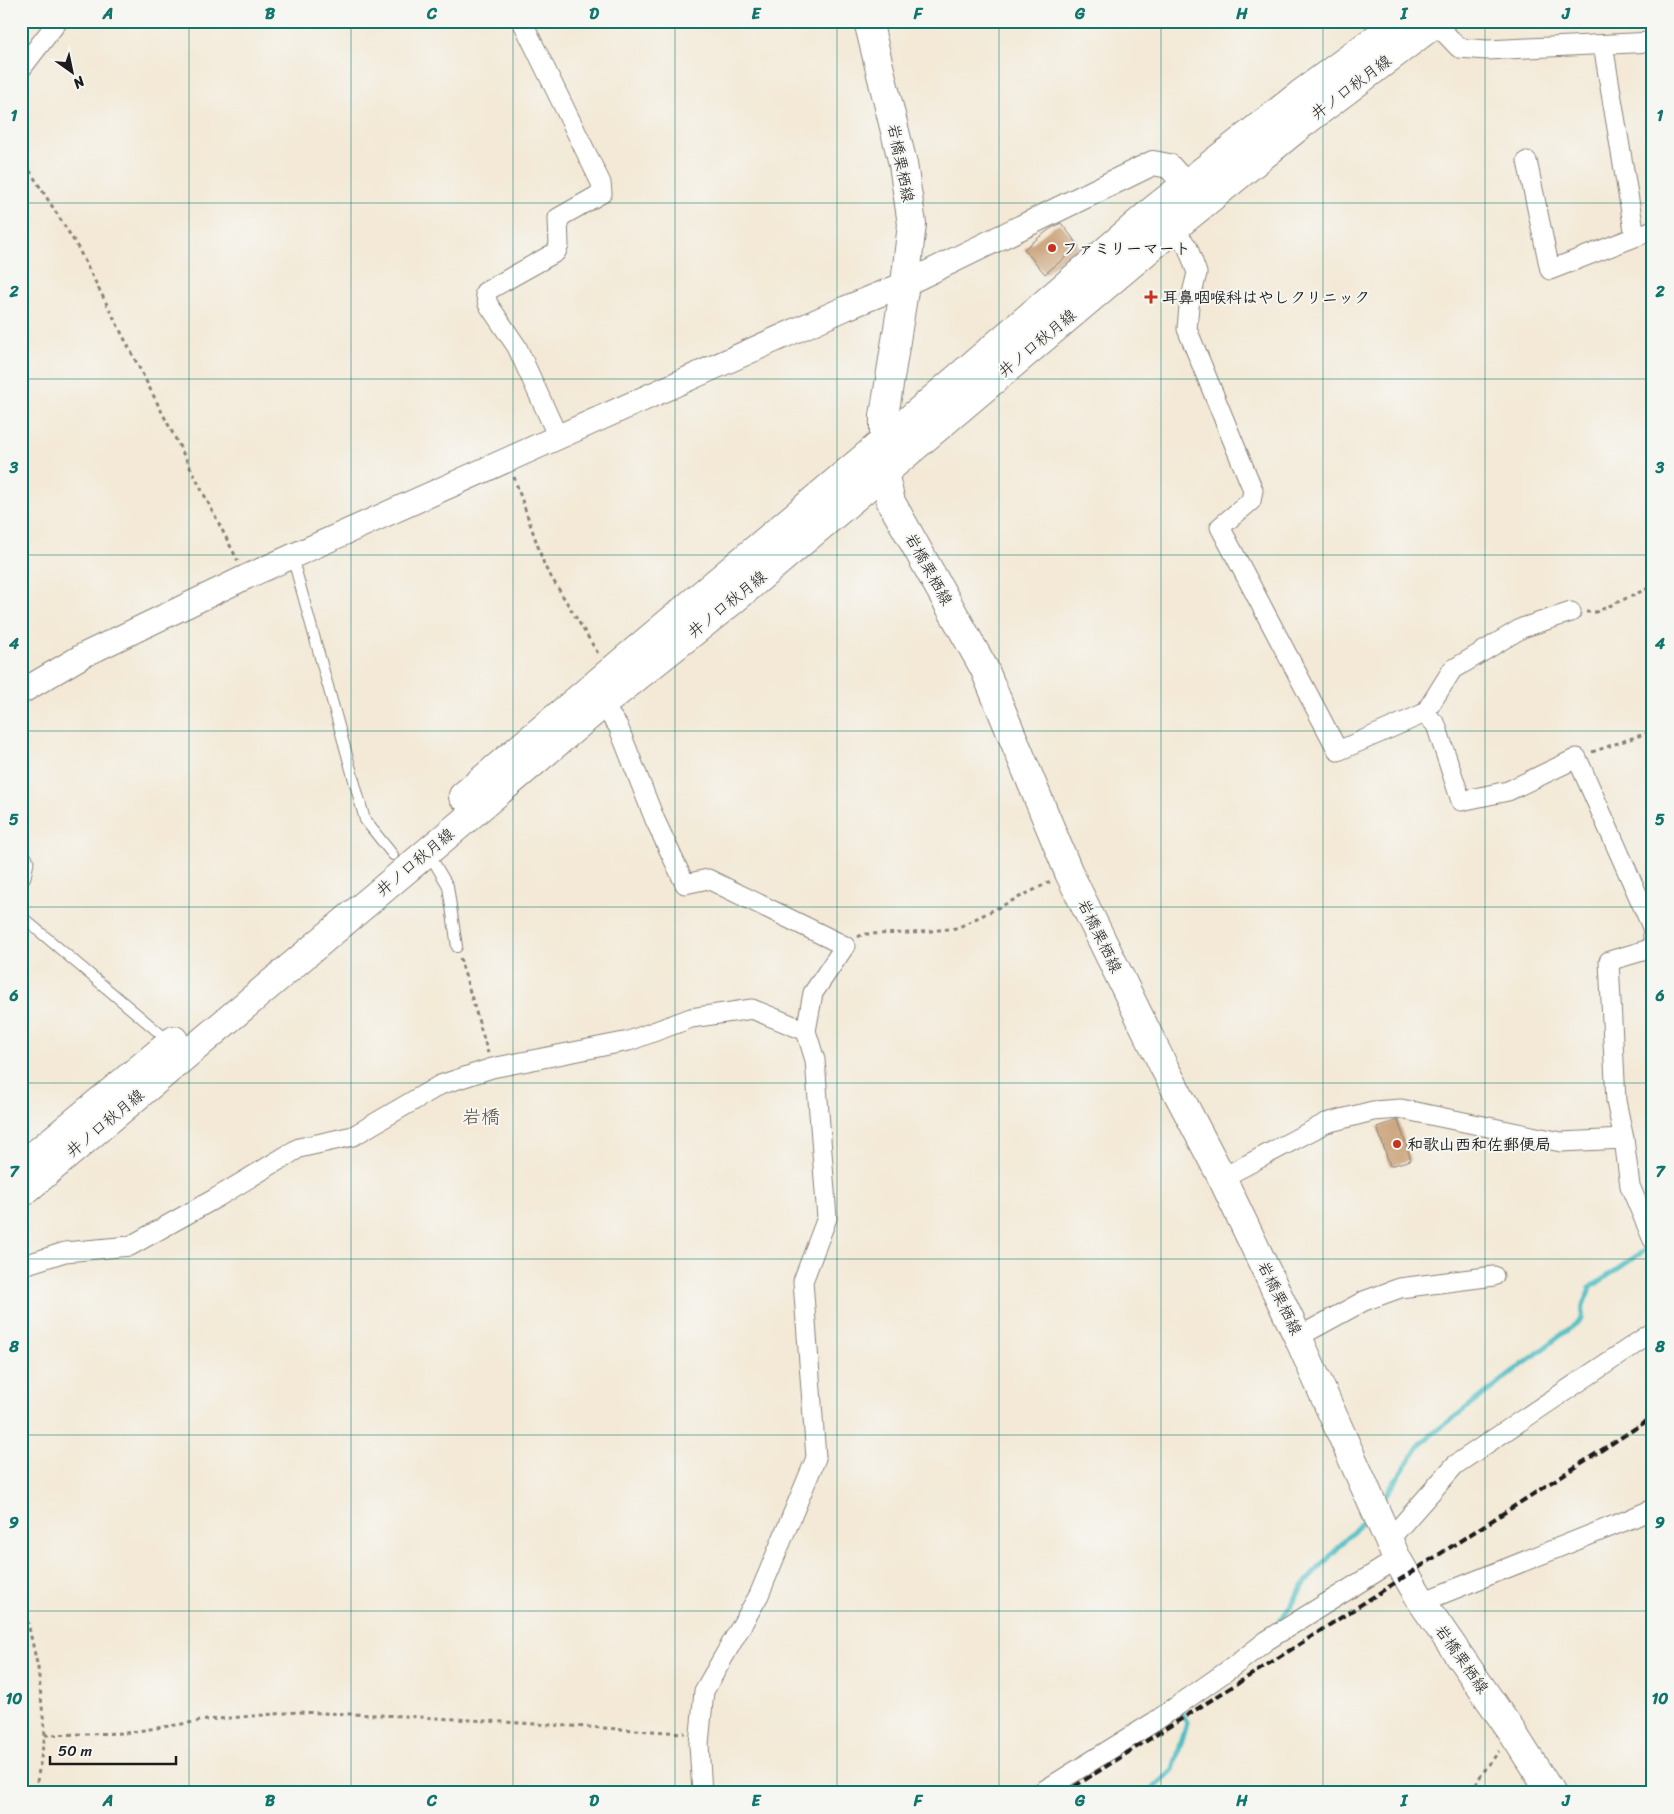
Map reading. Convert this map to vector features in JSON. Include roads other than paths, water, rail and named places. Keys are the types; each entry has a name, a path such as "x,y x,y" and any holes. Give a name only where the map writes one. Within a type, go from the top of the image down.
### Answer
{"main road":[{"name":"岩橋栗栖線","path":"868,21 903,164 912,224 905,284 884,416 884,473 891,502 984,668 1069,873 1164,1066 1222,1178 1298,1337 1393,1550 1422,1602 1512,1732 1551,1793"},
{"name":"井ノ口秋月線","path":"21,1194 428,851 596,697 611,672 1185,184 1303,92 1400,21"},
{"name":"井ノ口秋月線","path":"21,1166 171,1043 393,855 596,697 731,602 1174,228 1302,124 1436,22"}],"street":[{"path":"21,69 58,21"},
{"path":"522,21 601,182 602,193 558,218 560,244 556,252 485,292 488,304 517,347 558,437"},
{"path":"1436,22 1459,48 1487,50 1653,42"},
{"path":"1528,161 1550,270 1644,233 1603,45"},
{"path":"21,692 84,655 246,577 846,308 905,284 1153,164 1169,166 1185,184"},
{"path":"1174,228 1188,248 1197,273 1189,306 1187,329 1253,490 1251,501 1220,527 1338,750 1425,713 1452,670 1522,628 1572,612"},
{"path":"596,697 618,726 655,820 685,884 708,879 845,946 813,993 806,1031 815,1060 827,1218 803,1281 816,1458 759,1595 704,1691 699,1744 702,1793"},
{"path":"1425,713 1436,725 1461,801 1508,791 1577,758 1652,926 1653,938"},
{"path":"21,857 24,862 21,876"},
{"path":"1653,948 1608,961 1616,1101 1624,1139 1630,1186 1653,1240"},
{"path":"21,1266 65,1252 130,1246 216,1198 299,1148 353,1136 440,1084 492,1068 629,1041 691,1018 752,1009 806,1031"},
{"path":"1222,1178 1326,1123 1373,1111 1401,1109 1560,1142 1624,1139"},
{"path":"1298,1337 1364,1301 1400,1288 1494,1276"},
{"path":"1040,1793 1154,1722 1393,1550 1455,1465 1653,1332"},
{"path":"1422,1602 1653,1509"}],"lane":[{"path":"292,556 365,820 393,855"},
{"path":"428,851 448,886 457,947"},
{"path":"21,916 171,1043"}],"waterway":[{"path":"1383,1499 1422,1442 1582,1319 1583,1305 1590,1288 1648,1248 1647,1243"},
{"path":"1277,1626 1306,1582 1366,1518"},
{"path":"1148,1793 1173,1770 1187,1723 1179,1709"}],"railway":[{"path":"1064,1793 1653,1417"}],"place":[{"name":"ファミリーマート","path":"1052,248"},
{"name":"耳鼻咽喉科はやしクリニック","path":"1151,297"},
{"name":"和歌山西和佐郵便局","path":"1397,1144"}],"district":[{"name":"岩橋","path":"481,1116"}]}
